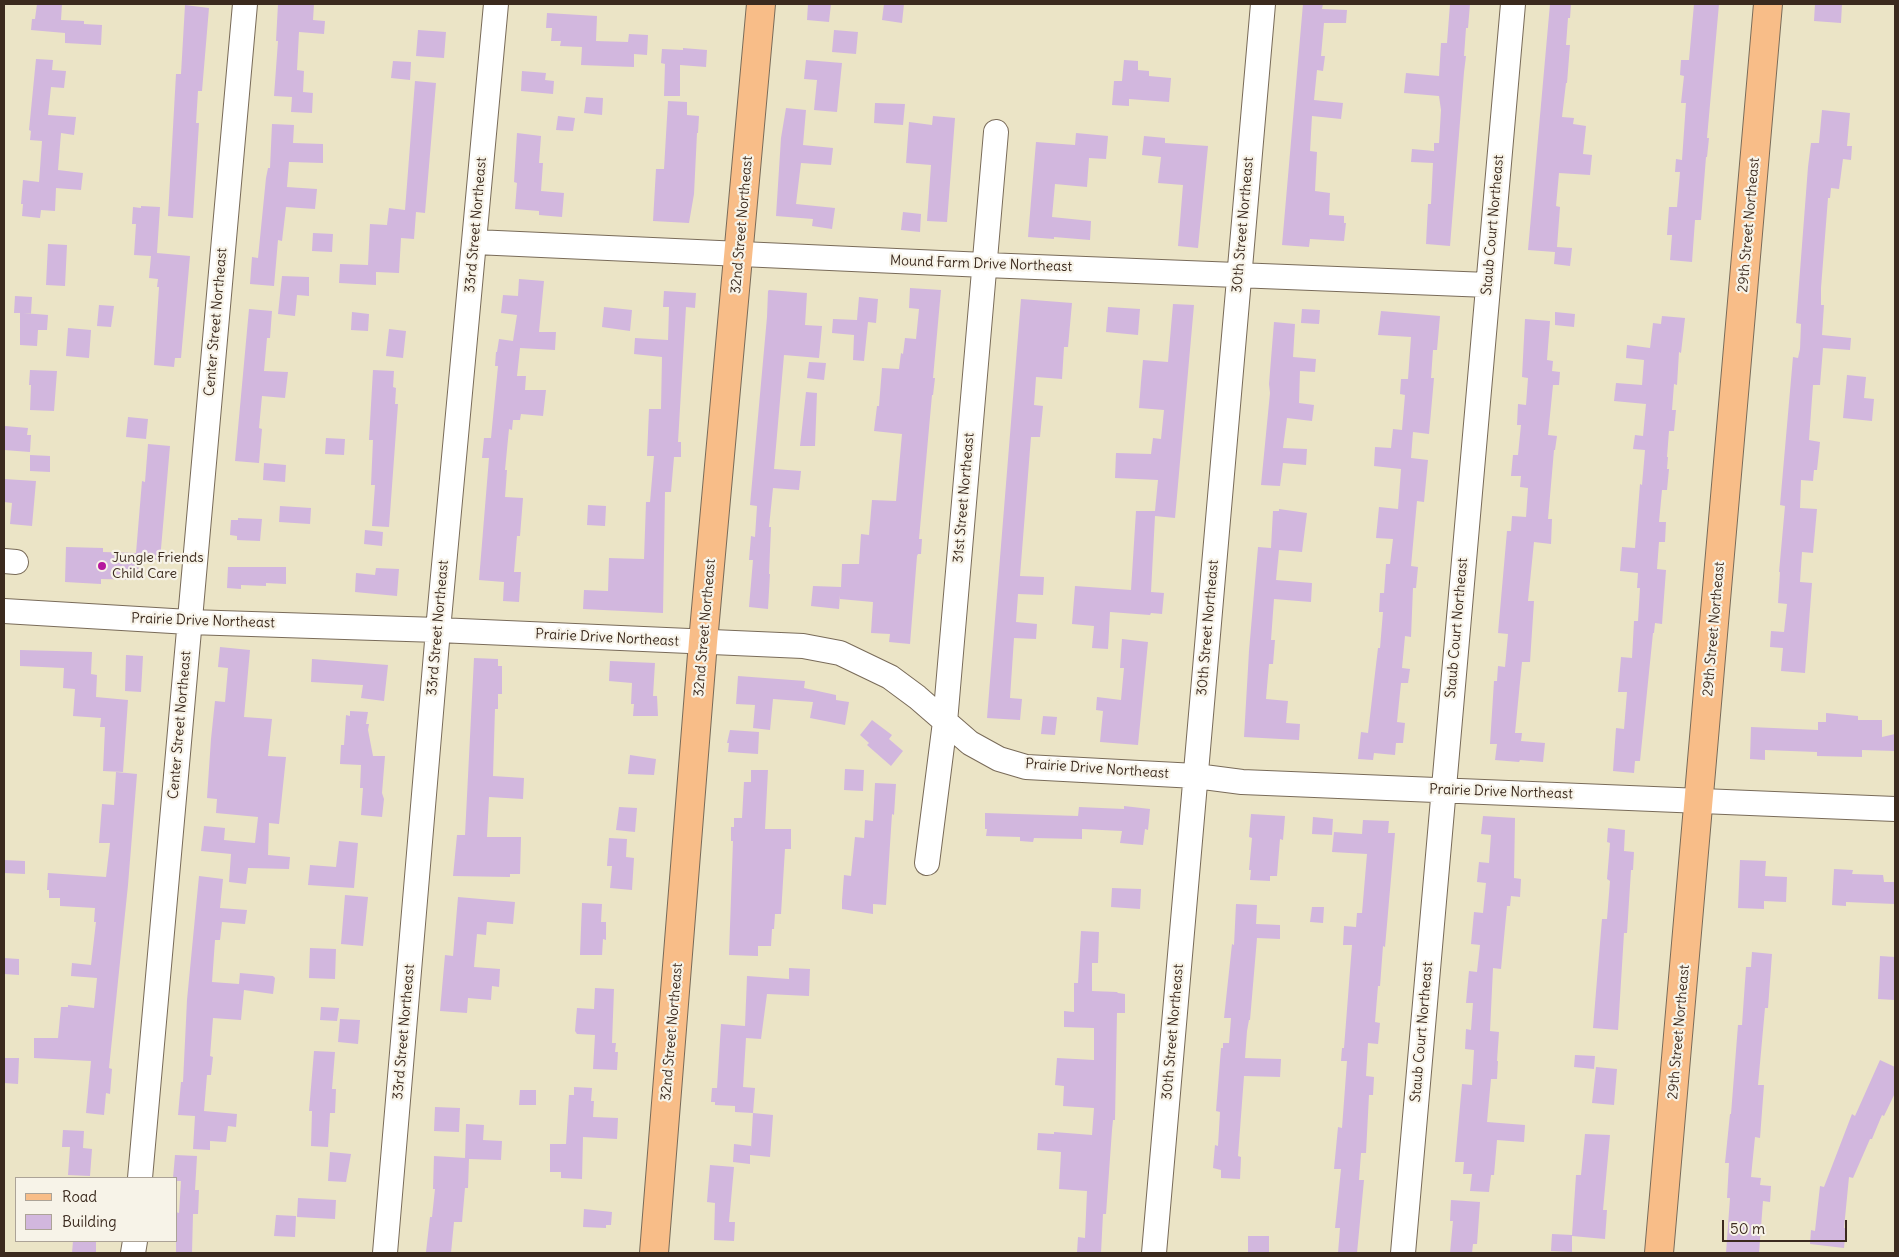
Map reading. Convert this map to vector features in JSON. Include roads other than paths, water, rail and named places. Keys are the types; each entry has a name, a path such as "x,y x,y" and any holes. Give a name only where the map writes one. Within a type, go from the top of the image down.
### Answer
{"main road":[{"name":"32nd Street Northeast","path":"654,1253 703,642 740,253 761,4"},
{"name":"29th Street Northeast","path":"1660,1253 1768,4"}],"street":[{"name":"Center Street Northeast","path":"140,1177 245,4"},
{"name":"33rd Street Northeast","path":"385,1253 438,630 496,4"},
{"name":"30th Street Northeast","path":"1154,1253 1263,4"},
{"name":"Staub Court Northeast","path":"1402,1253 1513,4"},
{"name":"31st Street Northeast","path":"927,863 945,722 996,132"},
{"name":"Mound Farm Drive Northeast","path":"475,242 1488,285"},
{"name":"Prairie Drive Northeast","path":"4,611 189,622 438,630 803,646 840,653 890,678 917,697 970,743 999,759 1026,767 1196,776 1242,782 1895,809"}],"place":[{"name":"Jungle Friends Child Care","path":"102,566"}]}
